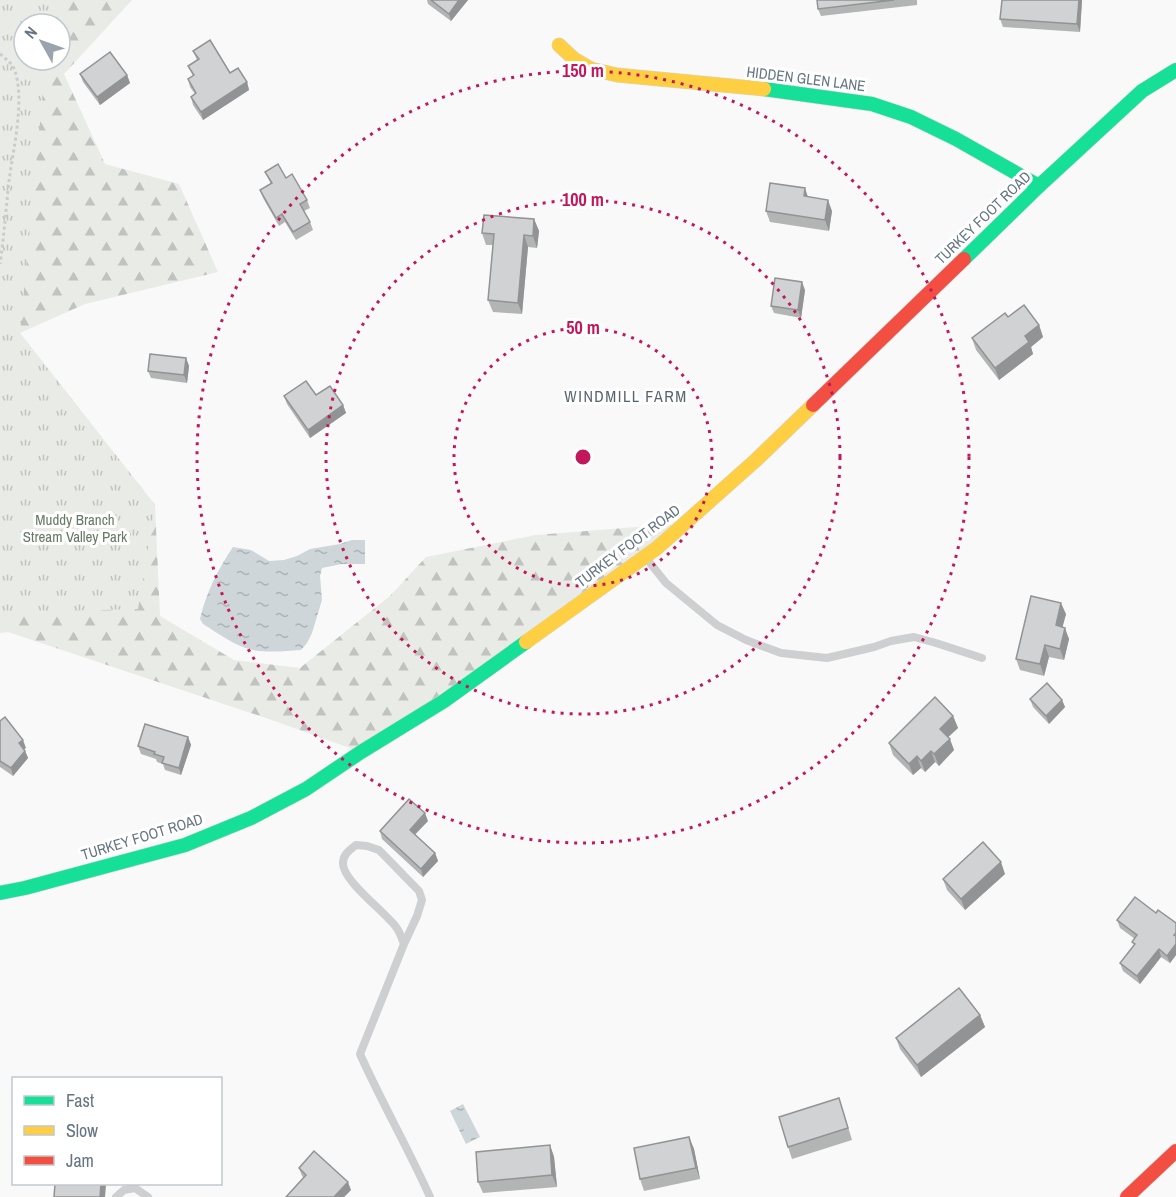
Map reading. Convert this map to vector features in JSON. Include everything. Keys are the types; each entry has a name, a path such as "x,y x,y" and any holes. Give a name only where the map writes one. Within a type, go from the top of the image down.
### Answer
{"street":[{"name":"HIDDEN GLEN LANE","path":"559,45 574,59 591,69 617,75 777,90 872,104 911,117 956,139 1039,186"},
{"name":"TURKEY FOOT ROAD","path":"0,893 185,845 251,819 306,789 444,701 645,557 687,523 756,460 1039,186 1142,91 1176,70"},
{"path":"1127,1197 1176,1151"}],"lane":[{"path":"645,557 666,583 717,625 746,640 780,653 827,658 914,637 982,658"},
{"path":"404,944 398,929 344,873 343,862 346,853 356,845 379,850 419,891 422,900 360,1054 430,1197"},
{"path":"116,1197 124,1190 135,1188 148,1197"}],"path":[{"path":"0,54 15,69 19,91 17,128 0,264"}],"green space":[{"path":"0,0 132,0 72,65 72,12 12,12 12,72 66,72 64,74 105,164 179,184 218,272 85,304 20,333 155,505 160,616 234,660 300,668 390,596 426,557 536,535 687,523 361,752 8,632 0,633"},
{"name":"Muddy Branch Stream Valley Park","path":"0,0 52,0 51,12 12,12 12,72 45,72 20,333 155,505 138,609 0,613"}],"water":[{"path":"352,540 365,540 365,564 342,564 322,568 320,576 322,600 312,633 301,650 277,652 246,648 221,636 203,624 200,619 213,582 233,547 251,550 269,561 284,560 310,549"},
{"path":"463,1104 480,1137 466,1144 450,1111"}],"building":[{"path":"431,0 459,0 449,14"},
{"path":"817,0 894,0 818,9"},
{"path":"1002,0 1079,0 1077,24 1000,19"},
{"path":"210,40 230,73 238,68 247,82 201,112 191,97 196,93 188,79 194,75 188,66 199,59 193,51"},
{"path":"110,52 127,75 97,97 80,74"},
{"path":"278,164 286,178 292,174 307,200 300,204 310,222 293,232 282,214 276,218 260,190 272,183 265,172"},
{"path":"770,183 805,188 804,196 828,200 825,220 766,211"},
{"path":"484,215 534,219 533,236 524,235 518,303 488,300 494,234 482,233"},
{"path":"775,278 802,282 798,310 771,306"},
{"path":"1024,305 1039,325 1025,336 1029,342 995,368 972,338 1005,313 1008,317"},
{"path":"150,354 186,358 184,375 148,371"},
{"path":"306,381 316,395 330,386 343,405 308,430 284,396"},
{"path":"1031,596 1061,603 1056,625 1065,628 1060,649 1045,645 1040,664 1016,659"},
{"path":"1047,683 1062,700 1046,716 1030,699"},
{"path":"935,697 953,716 940,729 950,739 934,754 931,751 921,761 917,756 909,764 889,743"},
{"path":"5,717 23,740 19,743 25,751 11,768 0,761 0,721"},
{"path":"145,724 188,737 179,768 162,763 164,757 138,746"},
{"path":"409,799 425,813 410,830 435,853 421,869 380,831"},
{"path":"983,842 1001,862 961,899 943,879"},
{"path":"1135,897 1156,913 1158,910 1176,923 1174,935 1176,944 1167,956 1159,949 1137,976 1120,963 1135,944 1132,942 1137,935 1117,920"},
{"path":"959,988 980,1015 917,1065 896,1038"},
{"path":"839,1098 848,1128 788,1147 779,1117"},
{"path":"689,1137 696,1168 640,1179 634,1148"},
{"path":"550,1145 552,1175 478,1182 476,1152"},
{"path":"314,1151 348,1182 334,1197 286,1197 306,1175 299,1168"},
{"path":"55,1185 101,1185 100,1197 54,1197"}],"traffic: fast":[{"path":"964,259 1142,91 1176,70"},
{"path":"764,89 872,104 911,117 956,139 1039,186"},
{"path":"0,893 185,845 251,818 306,789 444,701 526,642"}],"traffic: slow":[{"path":"559,45 574,59 591,69 617,75 764,89"},
{"path":"526,642 657,548 756,460 813,405"}],"traffic: jam":[{"path":"813,405 964,259"},
{"path":"1127,1197 1176,1151"}],"district":[{"name":"WINDMILL FARM","path":"626,396"}]}
